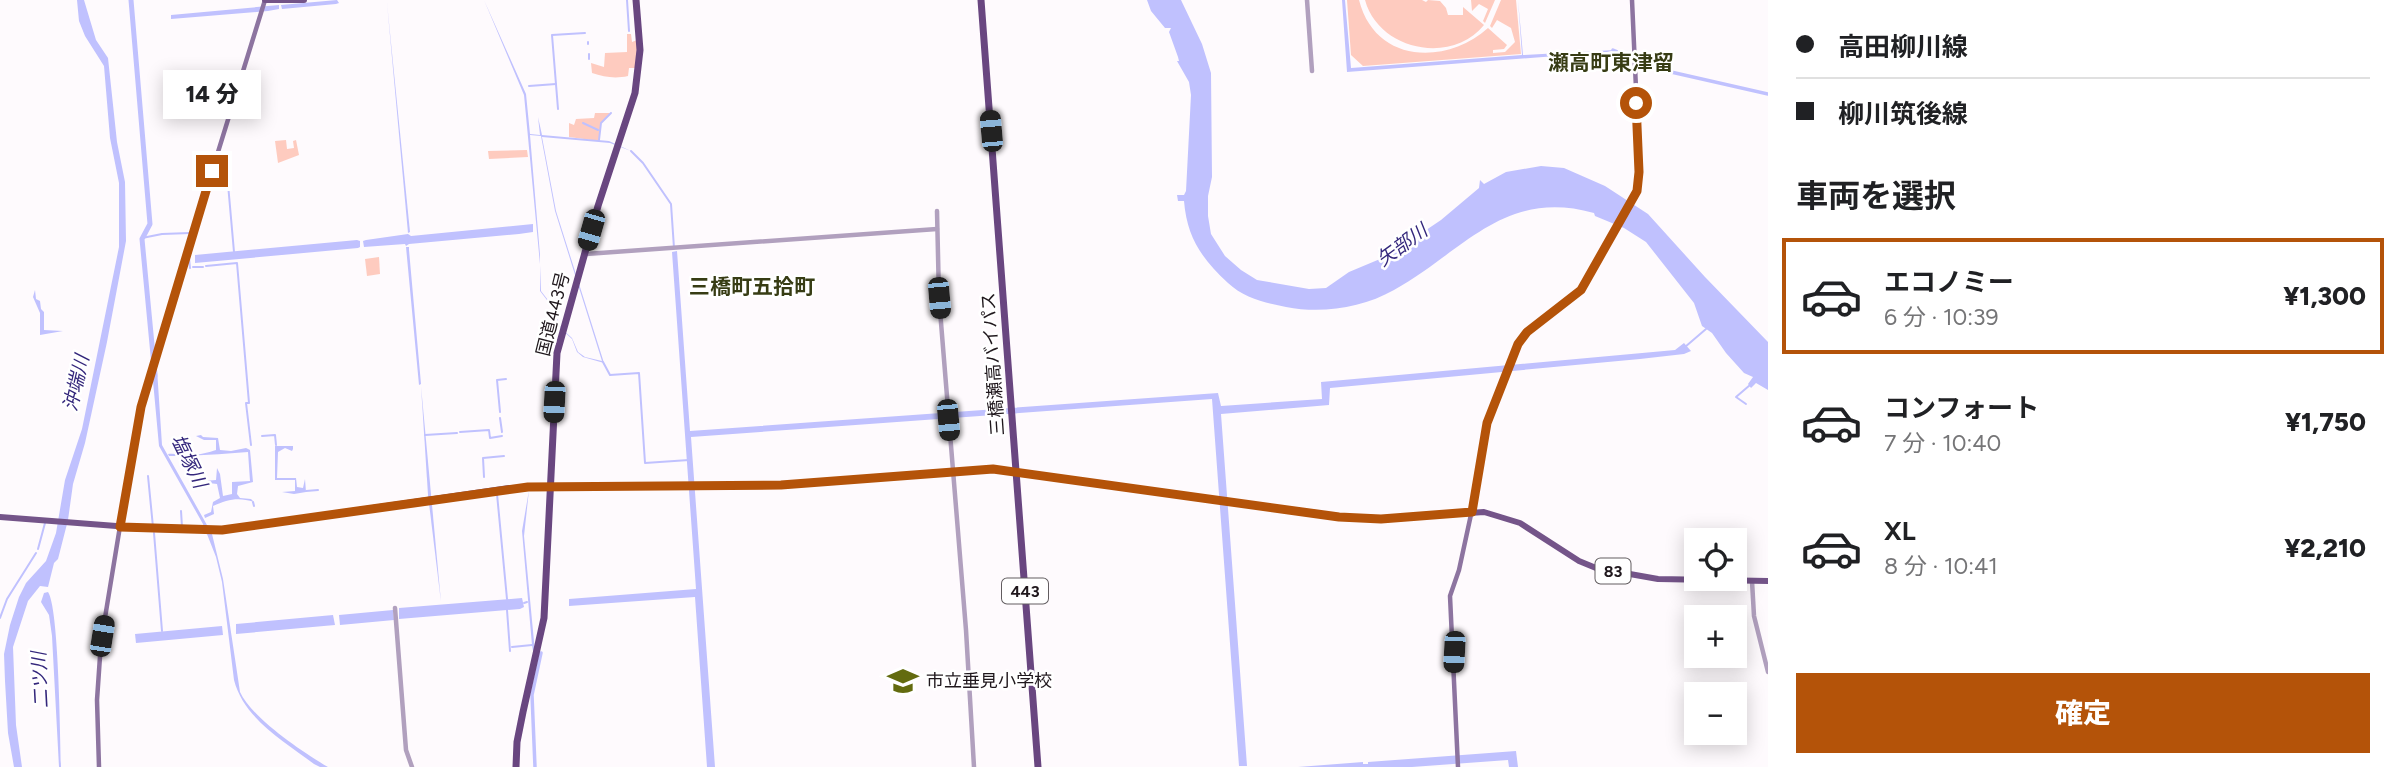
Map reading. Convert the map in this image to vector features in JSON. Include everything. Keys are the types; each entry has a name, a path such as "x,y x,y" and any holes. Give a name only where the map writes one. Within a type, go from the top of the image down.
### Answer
{"highway":[{"name":"国道443号","path":"516,767 517,742 544,618 557,353 584,254 636,86 640,38 636,0"},
{"name":"三橋瀬高バイパス","path":"983,2 1039,767"}],"main road":[{"path":"99,767 98,669 135,435 146,388 265,0 304,0"},
{"path":"1458,765 1450,596 1459,570 1472,512 1487,423 1508,364 1523,336 1581,290 1636,193 1639,155 1632,0"},
{"name":"83","path":"0,517 207,531 273,524 502,489 550,486 802,484 993,469 1347,517 1397,518 1472,512 1494,514 1513,520 1579,561 1596,568 1658,579 1768,581"}],"street":[{"path":"1307,0 1312,71"},
{"path":"937,211 939,298 974,767"},
{"path":"584,254 937,229"},
{"path":"1752,581 1754,616 1768,672"},
{"path":"396,609 406,750 412,767"}],"shaded area":[{"path":"1347,0 1359,0 1367,21 1380,36 1396,47 1413,52 1452,49 1488,28 1507,45 1504,49 1493,50 1493,53 1505,52 1515,42 1511,28 1497,20 1492,28 1490,26 1501,0 1516,0 1521,54 1363,66 1351,55"},
{"path":"1365,0 1440,1 1448,15 1463,15 1463,7 1484,25 1470,38 1454,45 1418,47 1400,41 1385,31 1373,17"},
{"path":"1471,0 1495,0 1485,23 1483,21 1488,9 1479,4 1472,11"},
{"path":"627,34 631,34 632,42 637,40 637,68 629,68 628,76 623,77 592,73 591,63 604,67 605,53 627,52"},
{"path":"595,113 610,113 601,123 599,141 569,137 569,123 574,125 576,119 594,118"},
{"path":"286,140 287,149 294,148 293,141 296,140 299,155 278,163 275,141"},
{"path":"527,150 528,157 489,159 488,151"},
{"path":"379,257 380,274 367,276 365,259"}],"water":[{"name":"沖端川","path":"77,0 84,0 96,40 108,58 117,142 125,182 126,241 107,342 58,559 54,563 48,587 40,586 28,601 13,647 16,725 22,767 14,767 8,733 4,654 19,597 26,583 46,561 56,533 65,480 82,429 119,247 119,183 110,138 104,66 85,36 79,21"},
{"path":"337,0 339,3 336,4 282,9 281,5"},
{"path":"484,0 526,94 530,134 540,135 538,117 542,135 609,141 631,151 610,143 542,137 556,211 604,363 583,357 577,352 572,339 561,329 550,304 540,291 540,265 541,291 551,304 561,328 572,338 578,352 585,357 602,361 555,211 541,136 530,135 540,264 524,95"},
{"path":"1147,0 1181,0 1202,44 1211,73 1212,177 1208,216 1211,234 1225,256 1241,270 1257,280 1309,289 1326,288 1349,272 1380,259 1378,250 1381,249 1389,255 1441,220 1479,188 1480,180 1484,184 1506,172 1541,166 1564,168 1605,186 1648,214 1768,342 1768,390 1756,383 1751,388 1748,384 1753,377 1744,373 1712,333 1702,326 1694,303 1646,242 1624,228 1595,216 1594,213 1562,208 1535,209 1510,216 1464,242 1394,290 1369,301 1342,308 1300,309 1263,302 1241,293 1218,274 1203,256 1188,225 1184,201 1178,201 1177,195 1184,195 1186,191 1191,95 1189,82 1177,61 1169,32 1171,28 1165,28 1151,11"},
{"path":"1342,0 1345,0 1351,68 1522,55 1518,0 1523,55 1615,50 1347,72"},
{"path":"387,3 410,232 408,233"},
{"path":"279,5 279,9 268,11 171,19 171,15"},
{"path":"533,224 533,232 406,246 364,247 363,241 408,234 411,236"},
{"path":"360,241 358,248 195,263 195,255"},
{"path":"406,247 409,247 419,385"},
{"path":"677,251 690,431 1218,393 1221,406 1322,399 1321,382 1675,350 1684,343 1691,351 1640,359 1330,388 1329,405 1221,414 1247,766 1239,766 1212,399 691,437 715,767 707,767 695,597 569,606 569,599 696,589 672,252"},
{"path":"35,290 36,299 40,301 44,312 44,330 63,331 40,335 40,313 33,297"},
{"name":"塩塚川","path":"157,369 162,445 212,534 223,579 240,692 266,723 328,767 314,764 278,738 256,718 239,694 234,680 222,582 216,557 203,524 159,446 153,381 154,371"},
{"path":"421,386 441,602 428,495"},
{"path":"196,436 218,438 220,450 250,450 253,482 238,486 237,494 240,498 254,502 238,499 224,502 213,506 214,514 205,518 204,515 211,512 213,502 220,498 217,484 200,482 203,478 204,481 216,480 217,468 223,496 232,494 232,482 250,481 248,452 199,455 169,456 168,454 195,455 216,450 216,440 204,440"},
{"path":"275,446 293,446 292,451 285,448 278,452 277,478 296,478 297,487 303,488 305,479 306,492 282,492 295,491 295,480 275,480"},
{"path":"529,490 524,536 535,652 532,645 522,531"},
{"path":"48,592 52,603 57,646 61,767 52,636 49,615 41,602 44,593"},
{"path":"522,598 524,607 520,609 399,619 399,608"},
{"path":"393,610 394,620 340,625 339,615"},
{"path":"333,615 335,625 236,634 236,624"},
{"path":"222,626 223,635 136,643 135,634"},
{"path":"1516,751 1518,767 1509,767 1508,760 1412,767 1298,767 1363,762 1368,764"}],"waterway":[{"name":"塩塚川","path":"131,0 150,224 142,239 155,376"},
{"path":"627,0 629,31"},
{"path":"558,109 552,35 585,33"},
{"path":"1613,50 1671,72 1768,94"},
{"path":"589,54 589,59"},
{"path":"529,86 556,84"},
{"path":"599,140 601,123 611,113"},
{"path":"583,123 598,130"},
{"path":"631,151 643,163 671,204 674,248"},
{"path":"228,184 234,252"},
{"path":"142,238 190,233"},
{"path":"190,268 189,258 196,233"},
{"path":"206,266 237,263 251,445"},
{"path":"193,267 203,267"},
{"path":"1685,347 1706,329"},
{"path":"603,362 610,375 639,373 645,463 689,460"},
{"path":"500,412 497,380 506,379"},
{"path":"1746,404 1736,397 1750,385"},
{"path":"500,418 502,432"},
{"path":"460,432 489,430 490,438 502,436"},
{"path":"425,435 457,433"},
{"path":"262,436 275,435 276,445"},
{"path":"484,477 483,458 504,456"},
{"path":"148,476 153,527"},
{"path":"306,491 318,490"},
{"path":"497,494 507,599"},
{"path":"253,502 254,506"},
{"path":"181,511 182,527"},
{"path":"38,549 45,523"},
{"path":"154,533 162,631"},
{"path":"0,618 7,599 36,553"},
{"path":"507,610 510,651"},
{"path":"512,647 532,645"},
{"path":"535,767 532,695 541,653"}],"place":[{"name":"市立垂見小学校","path":"903,681"}],"district":[{"name":"瀬高町東津留","path":"1611,62"},
{"name":"三橋町五拾町","path":"752,286"}],"route":[{"path":"212,171 141,407 120,527 222,530 528,487 781,485 993,469 1339,517 1397,518 1472,512 1487,423 1518,344 1527,332 1581,290 1637,191 1639,172 1636,103"}],"water label":[{"name":"矢部川","path":"1402,245"},
{"name":"二ツ川","path":"40,680"}]}
